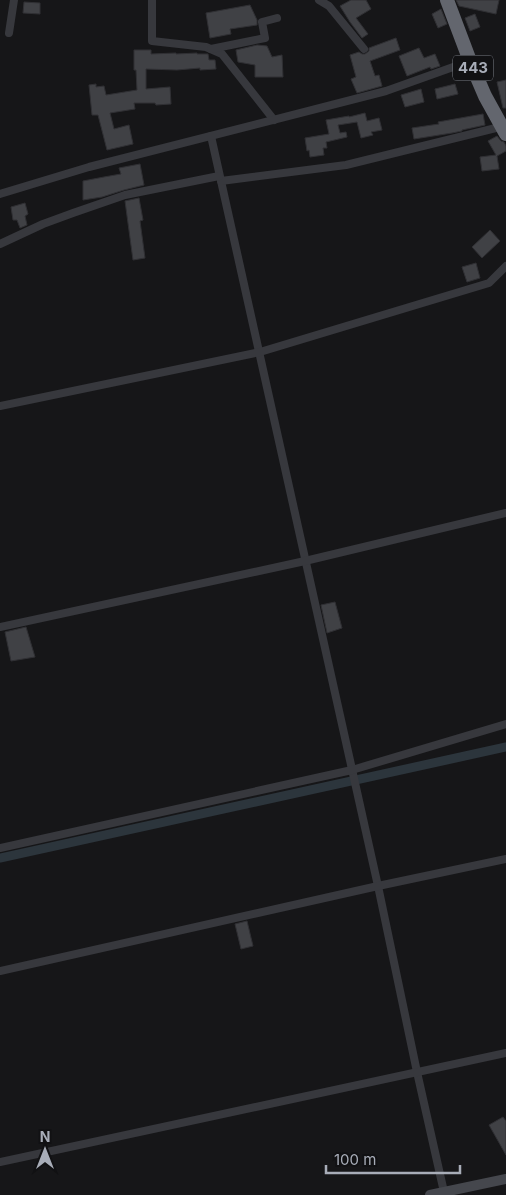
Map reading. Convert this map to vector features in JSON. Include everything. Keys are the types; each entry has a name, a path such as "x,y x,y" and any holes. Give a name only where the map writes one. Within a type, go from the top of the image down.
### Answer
{"highway":[{"name":"443","path":"447,0 485,96 505,129"}],"main road":[{"path":"430,1195 506,1179"}],"street":[{"path":"9,33 14,0"},
{"path":"152,0 152,41 206,46 222,54 274,120"},
{"path":"319,0 329,6 364,49"},
{"path":"211,49 265,38 262,22 277,18"},
{"path":"0,194 88,167 386,91 470,61"},
{"path":"0,244 73,212 125,195 220,179 346,165 505,129"},
{"path":"211,136 445,1193"},
{"path":"0,406 260,352 489,283 506,266"},
{"path":"0,627 306,561 506,513"},
{"path":"0,848 352,770 506,724"},
{"path":"0,971 506,859"},
{"path":"0,1162 506,1053"}],"building":[{"path":"351,0 366,0 371,9 356,18 368,34 362,38 340,6"},
{"path":"456,0 499,0 496,14 459,6"},
{"path":"24,2 40,3 40,14 23,13"},
{"path":"250,5 257,20 257,25 230,29 231,34 210,38 206,13"},
{"path":"441,9 447,24 438,28 432,14"},
{"path":"475,14 480,27 470,31 465,18"},
{"path":"396,38 400,50 370,61 375,76 379,75 382,86 357,93 351,79 356,77 350,55 359,52 365,54 369,51 369,48"},
{"path":"257,45 267,46 272,57 282,55 283,77 255,77 255,65 238,62 236,50"},
{"path":"419,48 424,58 435,54 440,66 431,69 430,67 407,76 399,56"},
{"path":"134,50 151,50 151,54 208,54 209,60 215,60 216,69 146,69 146,89 170,87 171,104 134,103 135,109 110,113 114,129 129,125 133,144 107,150 98,115 92,115 89,85 96,84 96,87 104,86 106,95 137,90"},
{"path":"506,80 506,108 503,108 497,82"},
{"path":"455,84 458,94 437,99 435,89"},
{"path":"421,89 424,102 405,107 401,95"},
{"path":"365,113 367,121 379,118 382,130 371,132 373,135 361,138 357,122 338,125 340,133 346,132 347,137 326,142 327,148 323,148 324,155 310,157 305,138 329,134 326,120"},
{"path":"483,114 485,125 414,139 412,128"},
{"path":"497,136 506,146 506,151 497,156 499,169 482,171 480,157 496,155 488,141"},
{"path":"140,164 144,185 102,197 83,200 83,181 121,174 119,168"},
{"path":"139,198 143,220 140,221 145,258 133,260 125,201"},
{"path":"25,203 28,214 25,216 27,225 20,228 17,220 13,220 11,207"},
{"path":"490,230 500,241 482,258 472,247"},
{"path":"476,263 480,278 467,282 462,267"},
{"path":"335,602 342,628 327,633 321,605"},
{"path":"26,627 35,657 11,661 5,632"},
{"path":"247,921 253,946 241,949 235,924"},
{"path":"503,1117 506,1121 506,1155 489,1125"}],"waterway":[{"path":"0,858 506,747"}]}
